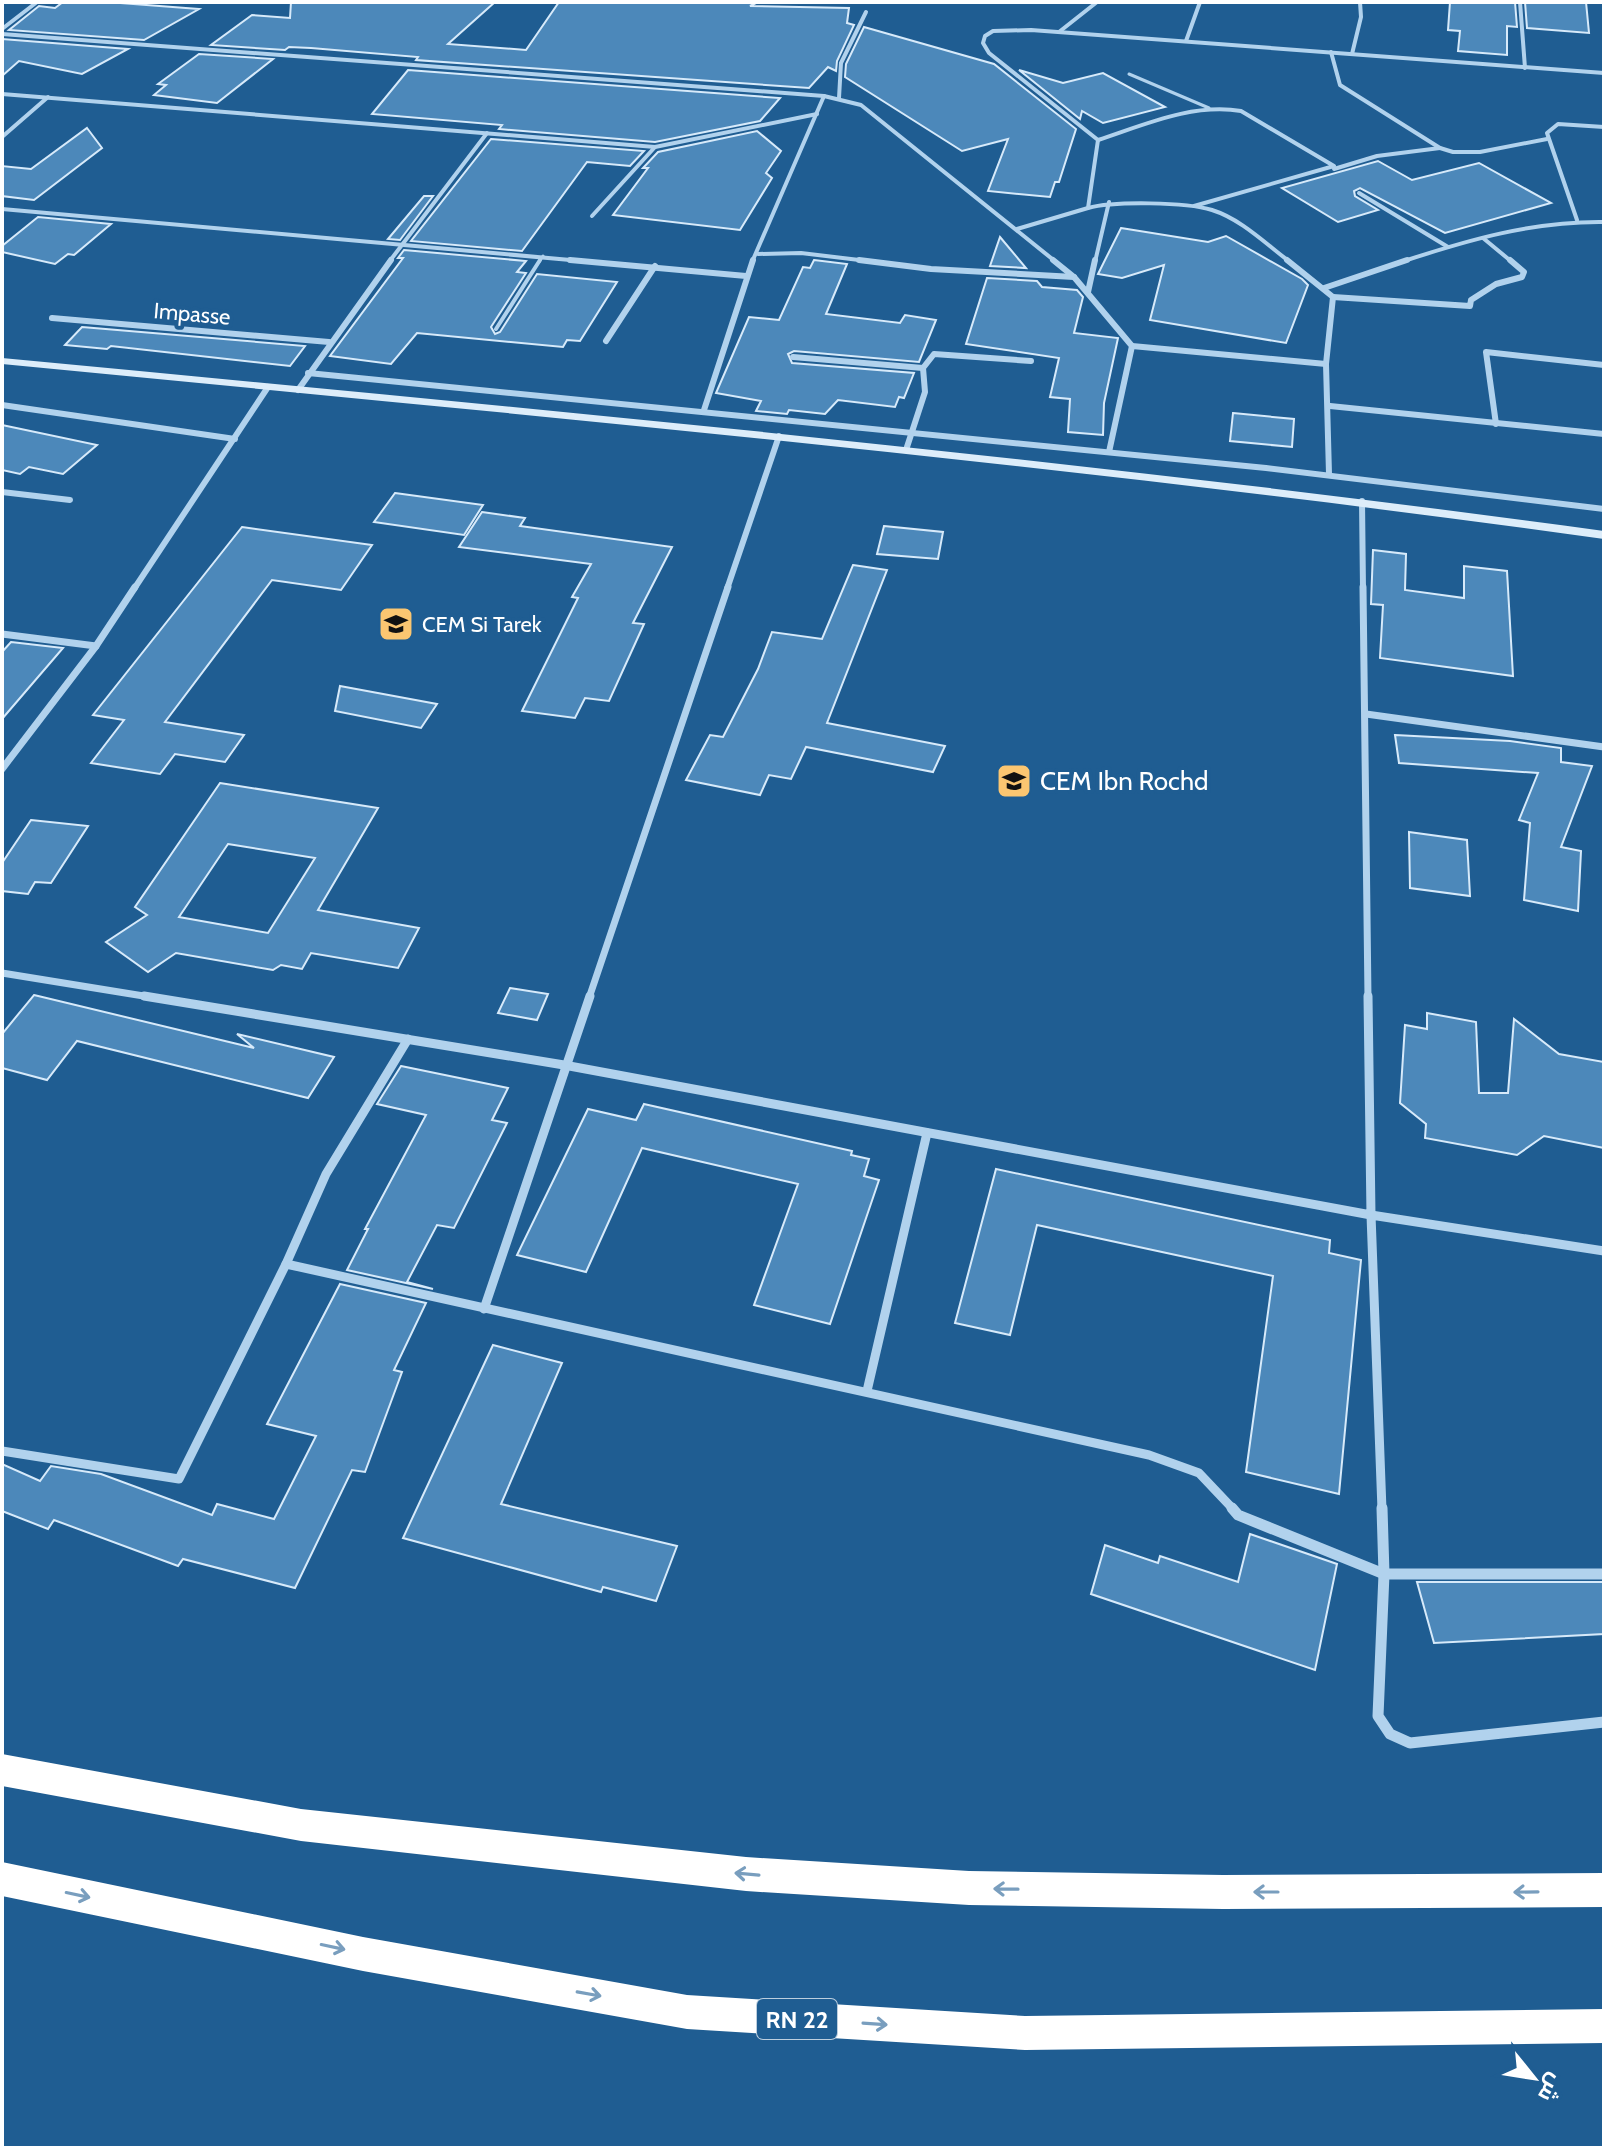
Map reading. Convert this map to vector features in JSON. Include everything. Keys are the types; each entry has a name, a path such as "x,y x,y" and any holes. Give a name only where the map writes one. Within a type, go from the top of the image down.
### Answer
{"highway":[{"path":"2,1770 301,1825 746,1874 969,1888 1223,1892 1604,1890"},
{"name":"RN 22","path":"2,1879 363,1954 687,2012 1025,2033 1604,2026"}],"main road":[{"path":"2,361 779,436 1362,501 1604,535"}],"street":[{"path":"2,32 37,2"},
{"path":"1059,32 1097,2"},
{"path":"1186,41 1200,2"},
{"path":"1352,54 1361,17 1360,2"},
{"path":"1520,2 1525,68"},
{"path":"839,98 841,63 866,12"},
{"path":"1098,140 989,53 983,43 985,36 993,31 1059,32 1604,73"},
{"path":"2,32 839,98 861,105 1074,277 1132,346 1326,364"},
{"path":"1331,52 1340,85 1440,148 1458,154 1478,154 1547,139"},
{"path":"2,94 655,147 817,114"},
{"path":"704,410 746,276 824,96"},
{"path":"2,137 49,97"},
{"path":"1098,140 1209,108 1241,111 1334,169"},
{"path":"1577,220 1547,139 1550,128 1558,124 1604,127"},
{"path":"298,390 329,342 407,244 487,133"},
{"path":"1088,208 1098,140"},
{"path":"592,216 655,147"},
{"path":"1190,208 1377,156 1440,148"},
{"path":"1359,193 1448,247"},
{"path":"1017,229 1109,202 1190,208 1227,216 1333,297 1470,306 1471,300 1496,284 1522,277 1524,272 1483,238"},
{"path":"1088,292 1109,202"},
{"path":"2,209 746,276"},
{"path":"1324,288 1483,238 1577,220 1604,222"},
{"path":"758,254 801,253 931,269 1074,277"},
{"path":"606,341 655,266"},
{"path":"1329,474 1330,406 1326,364 1333,297"},
{"name":"Impasse","path":"52,318 329,342"},
{"path":"1109,452 1132,346"},
{"path":"1496,424 1486,352 1604,365"},
{"path":"906,450 925,392 923,368 934,354 1031,361"},
{"path":"793,357 923,368"},
{"path":"308,373 1329,474 1604,509"},
{"path":"2,769 96,646 268,387"},
{"path":"2,405 235,439"},
{"path":"1330,406 1604,434"},
{"path":"484,1309 779,436"},
{"path":"2,492 70,500"},
{"path":"1362,501 1371,1215 1384,1574 1378,1716 1382,1728 1395,1739 1410,1743 1604,1722"},
{"path":"2,634 96,646"},
{"path":"1366,714 1604,747"},
{"path":"2,973 564,1065 1371,1215 1604,1251"},
{"path":"2,1451 179,1479 286,1264 326,1174 408,1039"},
{"path":"867,1391 927,1133"},
{"path":"286,1264 1149,1455 1199,1473 1238,1515 1384,1574 1604,1574"}],"lane":[{"path":"1129,74 1209,108"},
{"path":"496,329 543,256"}],"building":[{"path":"63,2 199,9 144,40 9,30 39,6 55,8"},
{"path":"291,2 495,2 448,44 526,50 559,2 758,2 750,6 849,8 847,23 854,25 837,61 836,71 828,67 809,88 416,60 418,57 311,48 289,47 285,50 211,45 252,15 290,18"},
{"path":"1450,2 1515,2 1517,27 1507,26 1507,55 1458,51 1460,31 1448,30"},
{"path":"1525,2 1586,2 1589,33 1527,28"},
{"path":"864,27 994,64 1076,129 1059,182 1055,182 1050,197 988,191 1008,139 962,151 845,77 846,64"},
{"path":"2,39 128,49 82,74 19,61 2,76"},
{"path":"199,54 273,59 217,103 154,95 166,85 158,84"},
{"path":"408,70 780,98 760,121 655,142 499,129 502,125 372,114"},
{"path":"1019,70 1063,83 1103,73 1165,107 1103,123 1082,111 1080,119"},
{"path":"87,128 102,148 34,200 2,196 2,166 31,169"},
{"path":"757,131 781,151 766,173 772,178 740,230 613,215 648,168 643,168 658,152"},
{"path":"491,139 644,151 630,166 587,162 522,251 411,241"},
{"path":"1378,161 1412,180 1479,163 1551,203 1445,233 1360,188 1354,191 1355,196 1378,210 1338,222 1282,188"},
{"path":"424,196 433,196 400,240 388,239"},
{"path":"38,217 111,224 74,255 68,254 55,264 2,252 2,246"},
{"path":"1121,228 1208,242 1226,236 1302,279 1308,285 1286,343 1150,320 1164,265 1122,278 1098,274"},
{"path":"1000,237 1026,268 990,266"},
{"path":"404,250 526,261 517,272 526,273 491,327 495,334 500,332 537,274 617,282 580,341 567,340 563,347 417,333 391,364 330,356 403,258 398,258"},
{"path":"814,260 847,264 826,314 900,323 905,315 936,320 919,362 794,351 788,354 792,363 914,373 904,398 899,397 895,407 838,400 825,414 789,410 787,414 756,411 761,401 716,393 749,317 779,320 803,267 810,268"},
{"path":"987,278 1037,281 1042,287 1077,290 1083,297 1074,333 1118,338 1104,403 1103,435 1068,432 1070,399 1050,397 1059,358 966,344"},
{"path":"82,327 305,346 290,366 111,346 107,349 65,345"},
{"path":"1233,413 1294,419 1292,447 1230,441"},
{"path":"2,425 97,445 63,474 29,467 20,474 2,470"},
{"path":"395,493 483,505 464,535 374,522"},
{"path":"482,512 525,518 520,526 672,547 633,623 644,624 609,701 585,698 575,718 522,711 578,598 572,597 591,564 459,547"},
{"path":"884,526 943,532 938,559 877,554"},
{"path":"242,527 372,545 341,590 272,580 165,722 244,735 225,762 175,754 160,774 91,763 124,720 93,715"},
{"path":"1373,550 1406,554 1405,590 1464,598 1464,566 1507,571 1513,676 1380,658 1383,605 1371,604"},
{"path":"853,565 887,570 827,723 945,746 933,772 806,747 791,779 769,775 760,795 686,780 710,735 723,737 758,669 772,632 822,639"},
{"path":"11,642 63,648 2,719 2,652"},
{"path":"340,686 437,704 421,728 335,711"},
{"path":"1395,735 1510,741 1561,748 1561,762 1592,766 1561,847 1581,851 1578,911 1524,900 1530,823 1519,820 1538,773 1399,763"},
{"path":"220,783 378,808 318,910 419,928 398,968 311,953 302,969 281,965 273,970 176,953 148,972 106,942 147,915 135,907","holes":["228,844 315,858 268,933 179,917"]},
{"path":"31,820 88,826 51,883 35,882 28,894 2,891 2,863"},
{"path":"1409,832 1467,840 1470,896 1410,888"},
{"path":"510,988 548,994 537,1020 498,1013"},
{"path":"34,995 254,1048 237,1034 334,1057 308,1098 77,1041 47,1080 2,1068 2,1034"},
{"path":"1427,1013 1476,1022 1479,1093 1508,1093 1514,1019 1559,1054 1604,1062 1604,1148 1544,1136 1517,1155 1425,1138 1426,1124 1400,1103 1405,1025 1427,1029"},
{"path":"401,1066 508,1088 492,1120 507,1123 454,1228 437,1225 407,1282 433,1289 347,1270 368,1229 365,1229 426,1115 377,1104"},
{"path":"644,1104 852,1151 851,1155 869,1159 864,1176 879,1180 830,1324 754,1305 798,1184 642,1148 586,1272 517,1255 588,1109 636,1120"},
{"path":"996,1169 1330,1240 1329,1253 1361,1260 1339,1494 1246,1472 1273,1276 1037,1225 1010,1335 955,1323"},
{"path":"340,1284 426,1303 394,1370 402,1372 365,1472 352,1470 295,1588 183,1559 178,1566 54,1520 48,1529 2,1511 2,1464 40,1481 51,1466 101,1474 212,1515 217,1504 274,1519 316,1436 267,1424"},
{"path":"493,1345 562,1363 501,1504 677,1546 656,1601 603,1587 601,1592 403,1538"},
{"path":"1250,1534 1337,1564 1315,1670 1091,1594 1105,1545 1158,1563 1160,1556 1238,1582"},
{"path":"1417,1582 1604,1582 1604,1634 1434,1643"}],"place":[{"name":"CEM Si Tarek","path":"396,624"},
{"name":"CEM Ibn Rochd","path":"1014,781"}]}
